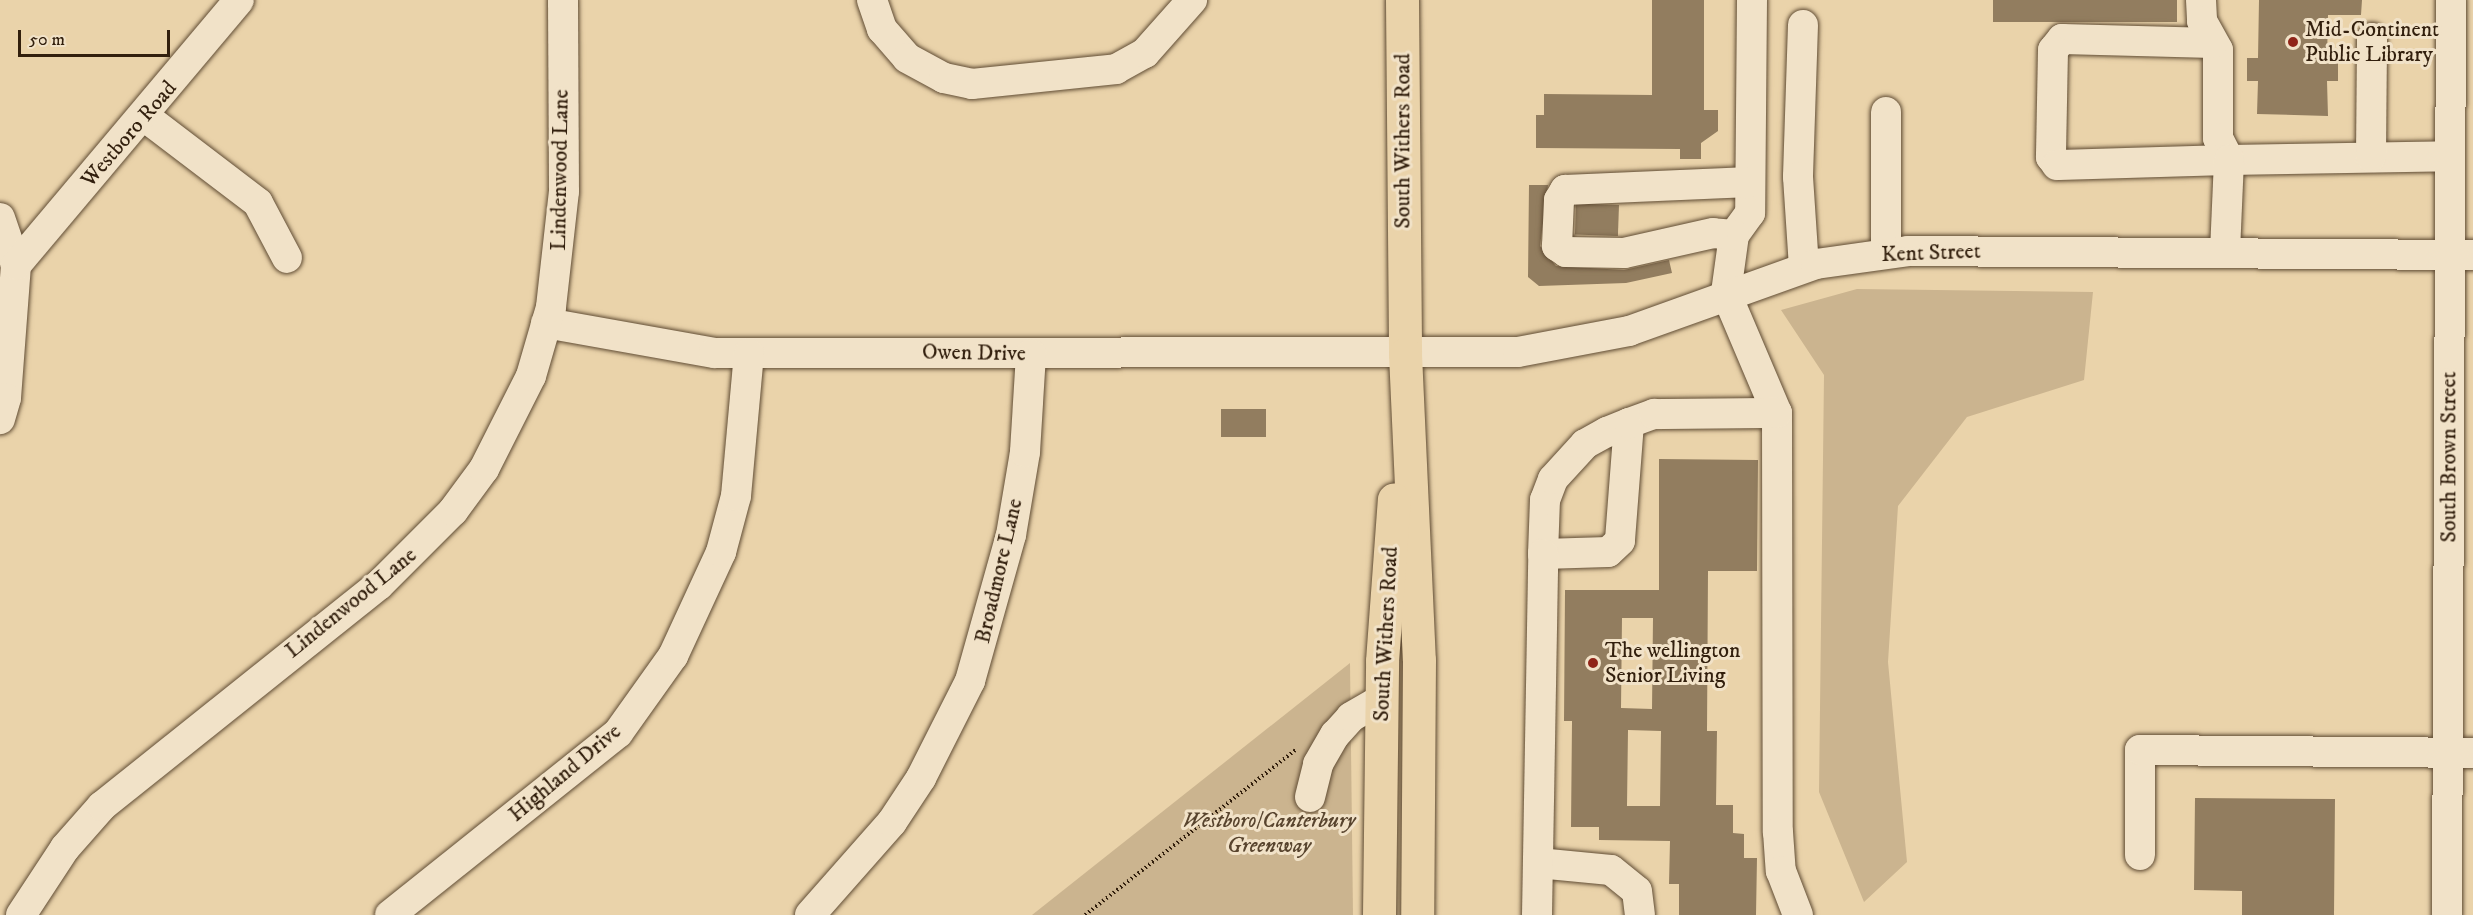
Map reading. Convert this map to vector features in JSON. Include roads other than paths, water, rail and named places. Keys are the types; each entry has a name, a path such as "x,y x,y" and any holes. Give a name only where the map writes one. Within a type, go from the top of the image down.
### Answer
{"main road":[{"name":"South Withers Road","path":"1402,0 1405,354 1419,660 1416,915"},
{"name":"South Withers Road","path":"1379,915 1381,700 1405,354"}],"street":[{"name":"Westboro Road","path":"16,265 144,116 239,0"},
{"name":"Lindenwood Lane","path":"21,915 65,848 122,788 379,585 453,511 510,423 546,323 564,192 563,0"},
{"path":"872,0 882,29 907,58 944,78 972,84 1116,69 1145,53 1192,0"},
{"path":"1752,0 1750,213 1734,235 1726,293 1777,413 1778,832 1781,871 1798,915"},
{"path":"2202,0 2202,21 2213,43 2218,138 2229,160 2225,252"},
{"name":"South Brown Street","path":"2446,915 2460,753 2461,255 2450,156 2451,0"},
{"path":"1803,25 1798,177 1804,267"},
{"path":"2371,157 2372,38"},
{"path":"2213,43 2062,39 2053,50 2051,157 2057,165 2450,156"},
{"path":"1886,112 1886,253"},
{"path":"144,116 258,202 287,258"},
{"path":"1734,235 1713,233 1624,253 1566,252 1557,246 1559,200 1565,190 1750,182"},
{"path":"0,218 16,265 6,398 0,419"},
{"name":"Kent Street","path":"1405,354 1575,344 1629,331 1726,293 1804,267 1886,253 2225,252 2461,255"},
{"name":"Owen Drive","path":"546,323 662,347 749,354 1405,354"},
{"name":"Highland Drive","path":"390,915 618,733 674,656 721,552 736,496 749,354"},
{"name":"Broadmore Lane","path":"810,915 892,822 926,769 970,681 1011,535 1025,452 1031,354"},
{"path":"1537,915 1543,554 1545,500 1553,479 1585,444 1654,414 1777,413"},
{"path":"1543,554 1608,552 1620,541 1629,423"},
{"path":"1310,797 1318,764 1335,735 1352,717 1381,700"},
{"path":"2140,855 2140,750 2460,753"},
{"path":"1538,863 1611,870 1637,891 1640,915"}],"place":[{"name":"Mid-Continent Public Library","path":"2293,42"},
{"name":"The wellington Senior Living","path":"1593,663"}],"park label":[{"name":"Westboro/Canterbury Greenway","path":"1269,832"}]}
